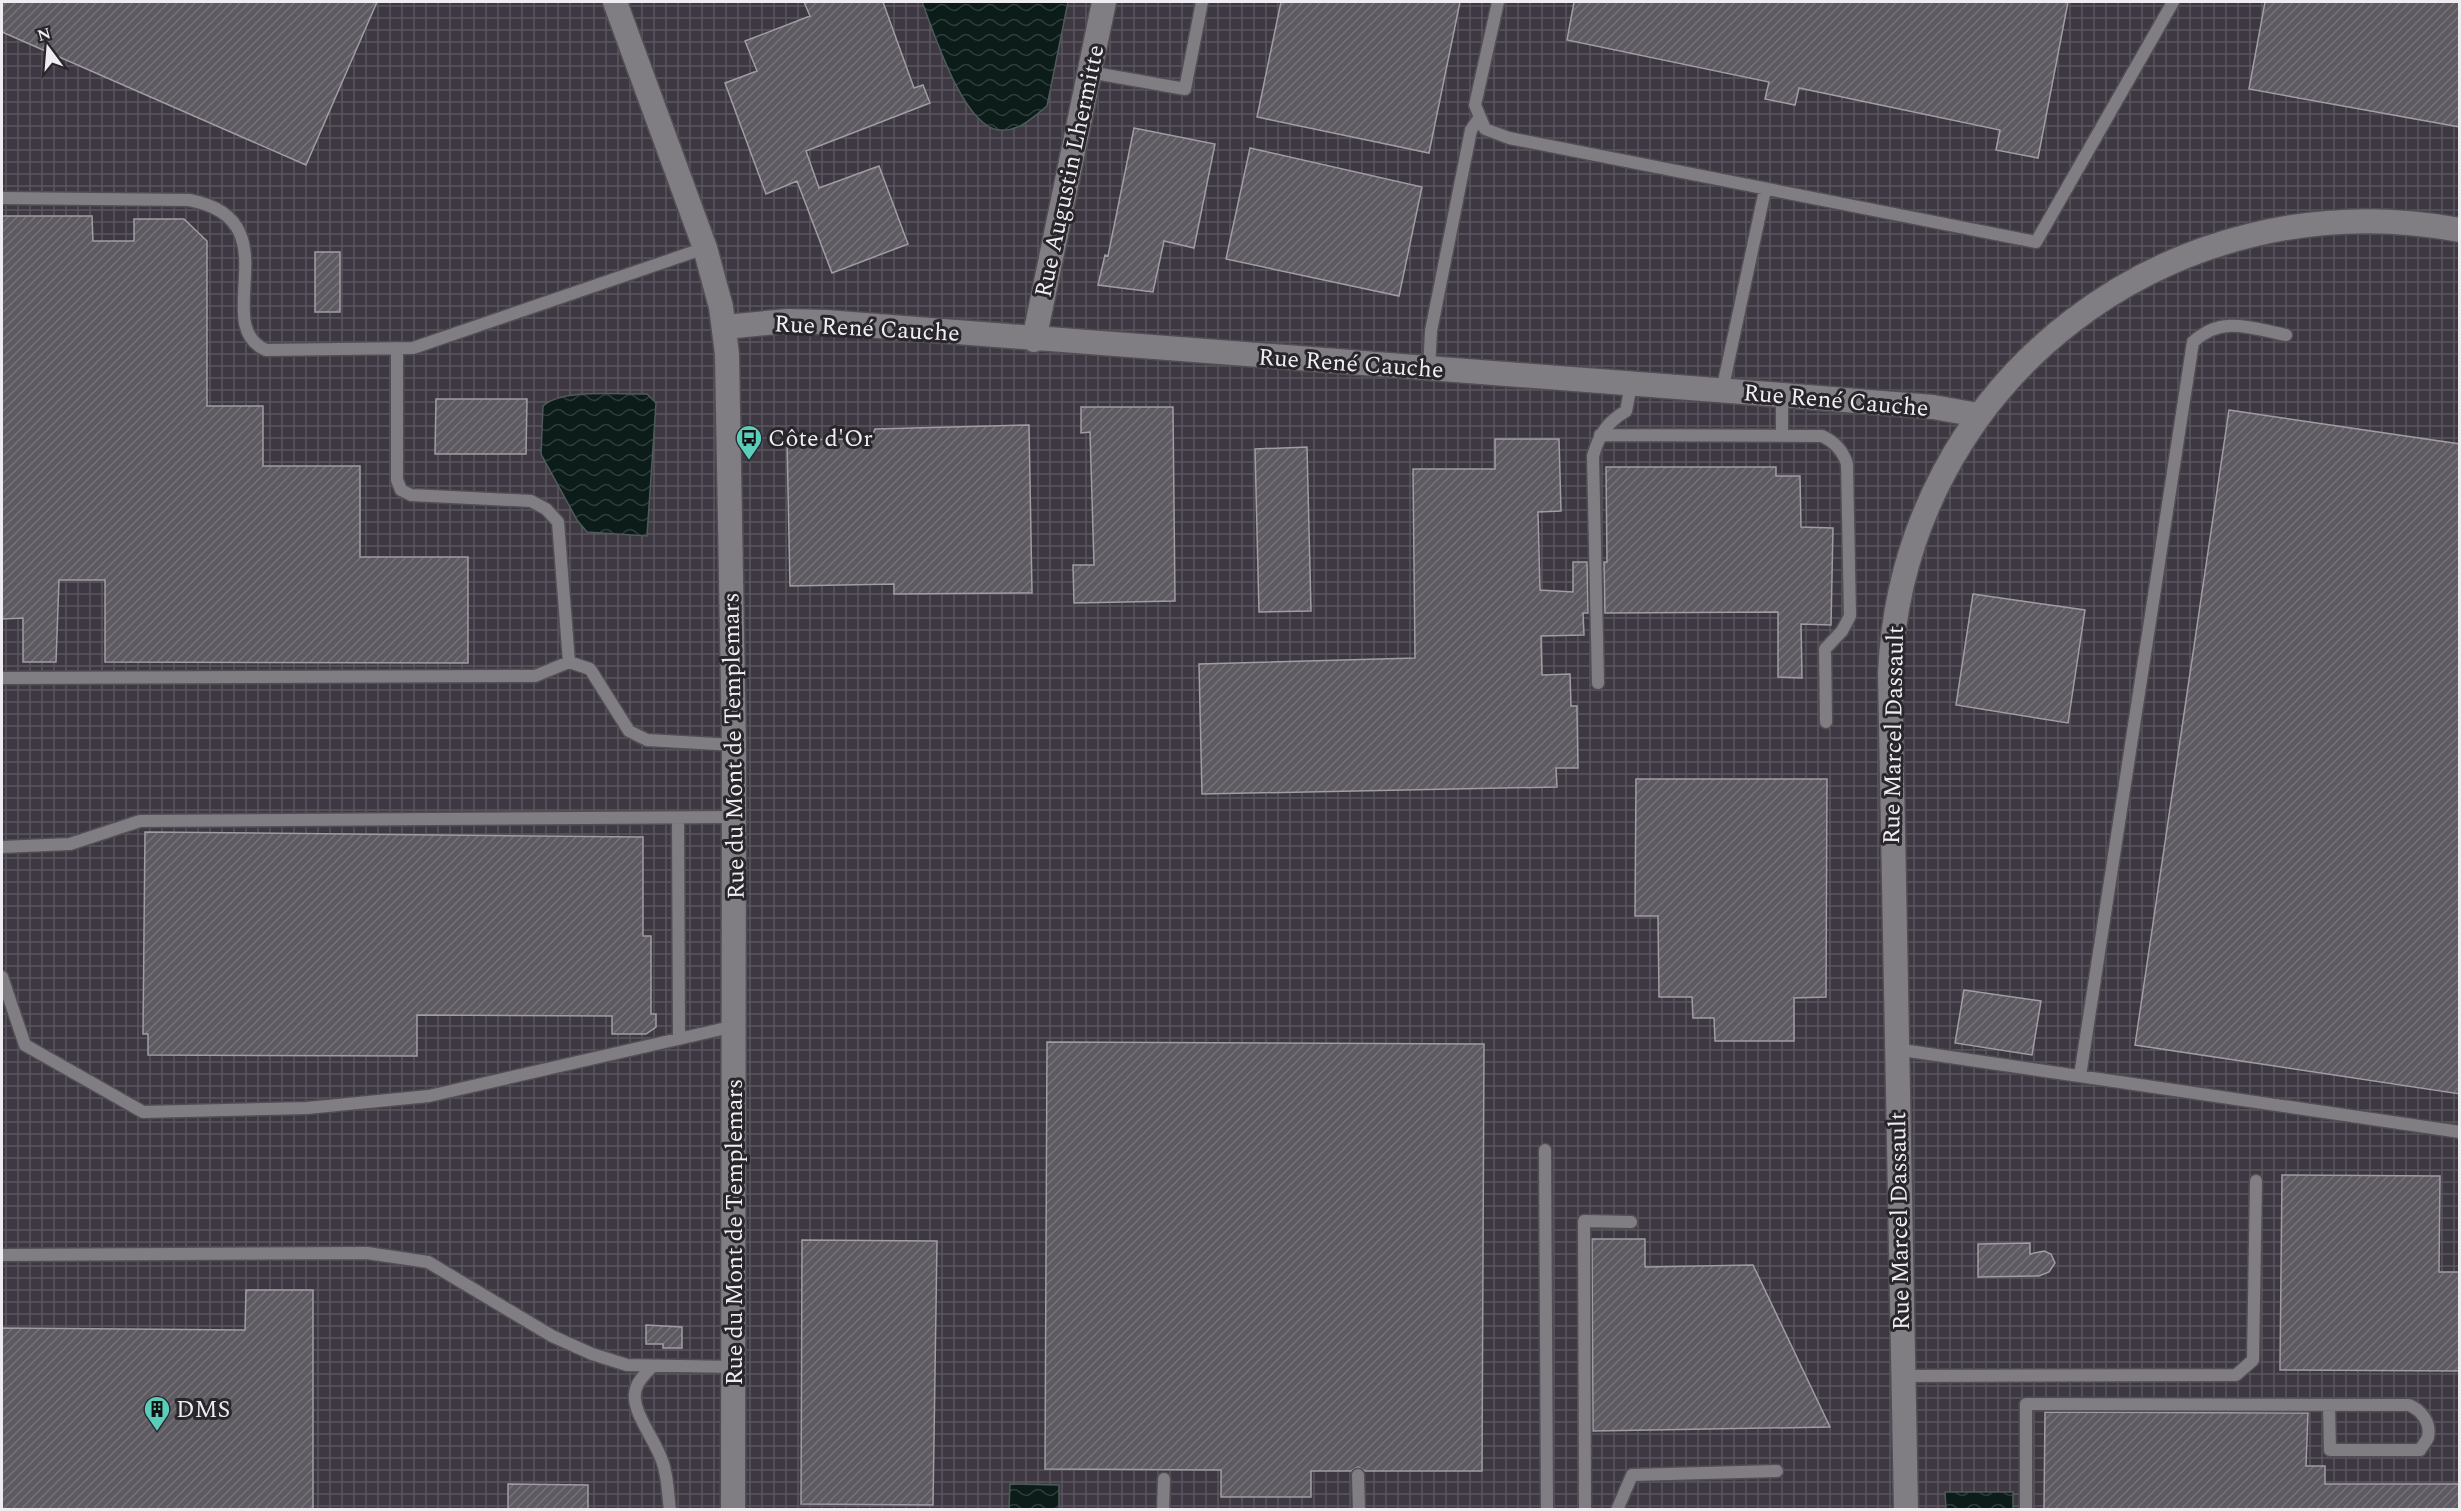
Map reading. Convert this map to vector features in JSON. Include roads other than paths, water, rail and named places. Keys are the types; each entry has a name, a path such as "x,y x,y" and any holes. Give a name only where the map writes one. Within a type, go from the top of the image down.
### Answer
{"street":[{"name":"Rue du Mont de Templemars","path":"615,2 705,248 725,327 729,377 735,1026 733,1509"},
{"name":"Rue Augustin Lhermitte","path":"1034,340 1104,2"},
{"name":"Rue Marcel Dassault","path":"1906,1509 1889,701 1893,626 1907,564 1922,520 1941,476 1978,415 2013,374 2068,326 2142,276 2192,253 2266,231 2327,221 2401,221 2460,230"},
{"name":"Rue René Cauche","path":"725,327 787,321 826,322 1034,340 1933,407 1978,415"}],"lane":[{"path":"1089,72 1185,89 1202,2"},
{"path":"1498,2 1475,105 1485,129 1509,138 2036,242 2173,2"},
{"path":"1429,369 1431,331 1471,130 1480,117"},
{"path":"1722,391 1765,190"},
{"path":"2,198 189,200 208,204 223,212 235,224 243,238 245,328 257,346 266,350 413,348 705,248"},
{"path":"2080,1076 2193,342 2206,330 2226,324 2286,335"},
{"path":"397,348 397,480 401,490 411,495 531,501 546,509 558,522 569,662"},
{"path":"1598,683 1593,456 1600,435 1610,422 1626,411 1631,385"},
{"path":"1782,395 1782,436"},
{"path":"1600,435 1822,436 1844,454 1847,464 1850,616 1842,631 1825,649 1826,723"},
{"path":"2,678 535,676 569,662 590,669 628,731 647,740 734,745"},
{"path":"2,847 70,844 140,821 734,817"},
{"path":"678,818 679,1038"},
{"path":"2,977 25,1045 143,1112 307,1108 429,1096 735,1026"},
{"path":"1895,1049 2460,1132"},
{"path":"1545,1149 1547,1509"},
{"path":"1903,1376 2236,1375 2253,1360 2256,1181"},
{"path":"1584,1509 1584,1221 1631,1222"},
{"path":"2,1255 367,1254 428,1262 552,1336 592,1354 627,1365 734,1367"},
{"path":"653,1366 641,1377 634,1391 635,1401 640,1416 654,1438 664,1467 670,1509"},
{"path":"2026,1509 2026,1404 2409,1405 2420,1410 2426,1421 2428,1437 2420,1450 2330,1450 2330,1405"},
{"path":"1617,1509 1632,1476 1777,1472"},
{"path":"1358,1475 1359,1509"},
{"path":"1163,1509 1164,1479"}],"water":[{"path":"922,2 1068,2 1047,106 1019,127 998,130 985,124 961,95"},
{"path":"647,394 656,403 647,536 587,532 577,520 541,454 543,406 552,400 577,395"},
{"path":"1010,1484 1059,1485 1059,1509 1009,1509"},
{"path":"1945,1492 2013,1492 2013,1509 1946,1509"}],"place":[{"name":"Côte d'Or","path":"749,461"},
{"name":"DMS","path":"157,1432"}]}
